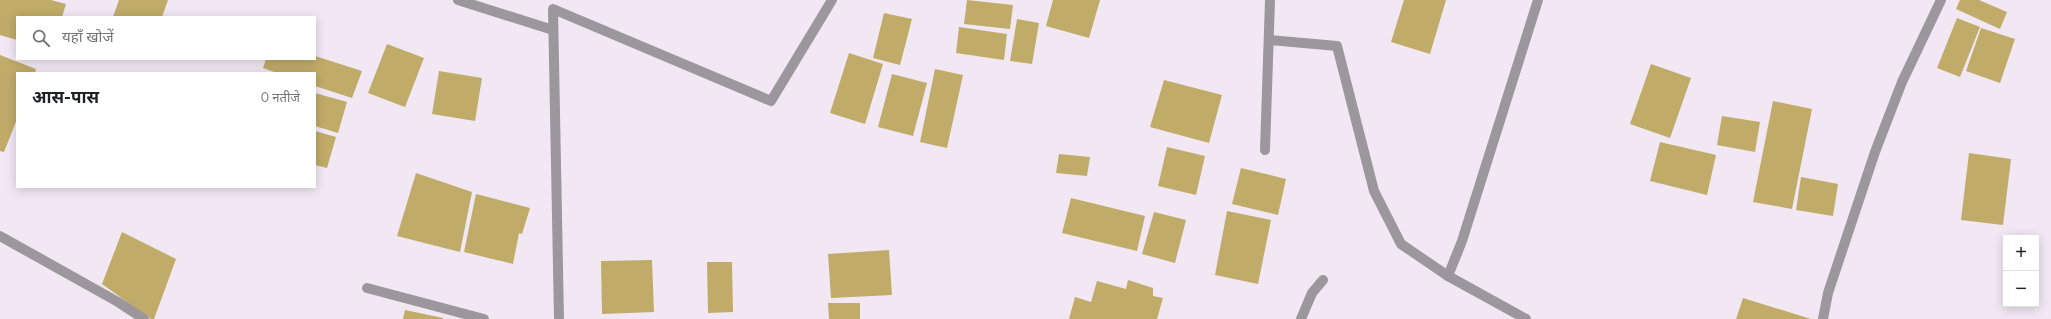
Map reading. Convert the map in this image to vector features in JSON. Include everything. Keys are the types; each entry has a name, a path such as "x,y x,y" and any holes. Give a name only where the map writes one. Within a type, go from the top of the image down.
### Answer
{"street":[{"path":"458,0 553,30"},
{"path":"559,319 553,4 770,101 832,0"},
{"path":"1265,150 1270,0"},
{"path":"1448,276 1462,241 1538,0"},
{"path":"1823,319 1828,294 1875,152 1902,82 1941,0"},
{"path":"1269,40 1337,46 1374,191 1402,244 1448,276 1526,319"},
{"path":"0,236 118,302 144,319"},
{"path":"1301,319 1312,293 1323,280"},
{"path":"366,288 484,319"}],"building":[{"path":"0,0 51,0 66,4 62,16 16,16 16,40 0,35"},
{"path":"119,0 168,0 162,16 113,16"},
{"path":"967,0 1013,5 1010,29 964,24"},
{"path":"1053,0 1100,0 1089,38 1046,26"},
{"path":"1404,0 1446,0 1430,54 1391,42"},
{"path":"1960,0 1979,0 2007,12 2000,29 1956,9"},
{"path":"884,13 912,19 900,65 873,58"},
{"path":"1957,18 1980,27 1960,77 1937,68"},
{"path":"1017,19 1039,23 1032,64 1010,61"},
{"path":"959,27 1007,34 1004,60 956,53"},
{"path":"1981,28 2015,39 2000,83 1966,71"},
{"path":"387,44 424,58 405,107 368,93"},
{"path":"849,53 883,64 865,124 830,113"},
{"path":"0,55 36,69 35,72 16,72 16,122 4,152 0,151"},
{"path":"316,56 362,71 352,98 316,86 316,72 274,72 263,68 266,60 316,60"},
{"path":"1651,64 1691,78 1670,138 1630,124"},
{"path":"935,69 963,75 947,148 920,142"},
{"path":"439,71 482,78 475,121 432,114"},
{"path":"892,74 927,83 913,136 878,127"},
{"path":"1164,80 1222,95 1209,143 1150,127"},
{"path":"316,93 347,102 338,133 316,126"},
{"path":"1773,101 1812,109 1792,209 1753,202"},
{"path":"1722,116 1760,122 1755,152 1717,145"},
{"path":"316,131 336,137 327,168 316,165"},
{"path":"1660,142 1716,155 1707,195 1650,181"},
{"path":"1167,147 1205,156 1196,195 1158,186"},
{"path":"1969,153 2011,159 2003,225 1961,220"},
{"path":"1059,154 1090,157 1087,176 1056,173"},
{"path":"1241,168 1286,179 1278,215 1232,204"},
{"path":"416,173 472,192 460,252 397,236"},
{"path":"1801,177 1838,184 1833,216 1796,210"},
{"path":"476,194 530,208 522,234 519,233 513,264 464,252"},
{"path":"1071,198 1145,216 1137,251 1062,233"},
{"path":"1227,211 1271,220 1258,284 1215,275"},
{"path":"1154,212 1186,220 1175,263 1142,254"},
{"path":"122,232 176,259 154,319 151,319 102,284"},
{"path":"889,250 892,295 831,298 828,254"},
{"path":"652,260 654,312 602,314 601,261"},
{"path":"707,262 732,262 733,312 708,313"},
{"path":"1128,280 1153,288 1153,296 1163,298 1157,319 1069,319 1075,297 1091,302 1097,281 1126,289"},
{"path":"1743,298 1811,319 1736,319"},
{"path":"828,303 860,303 860,319 829,319"},
{"path":"405,310 443,318 443,319 403,319"}]}
